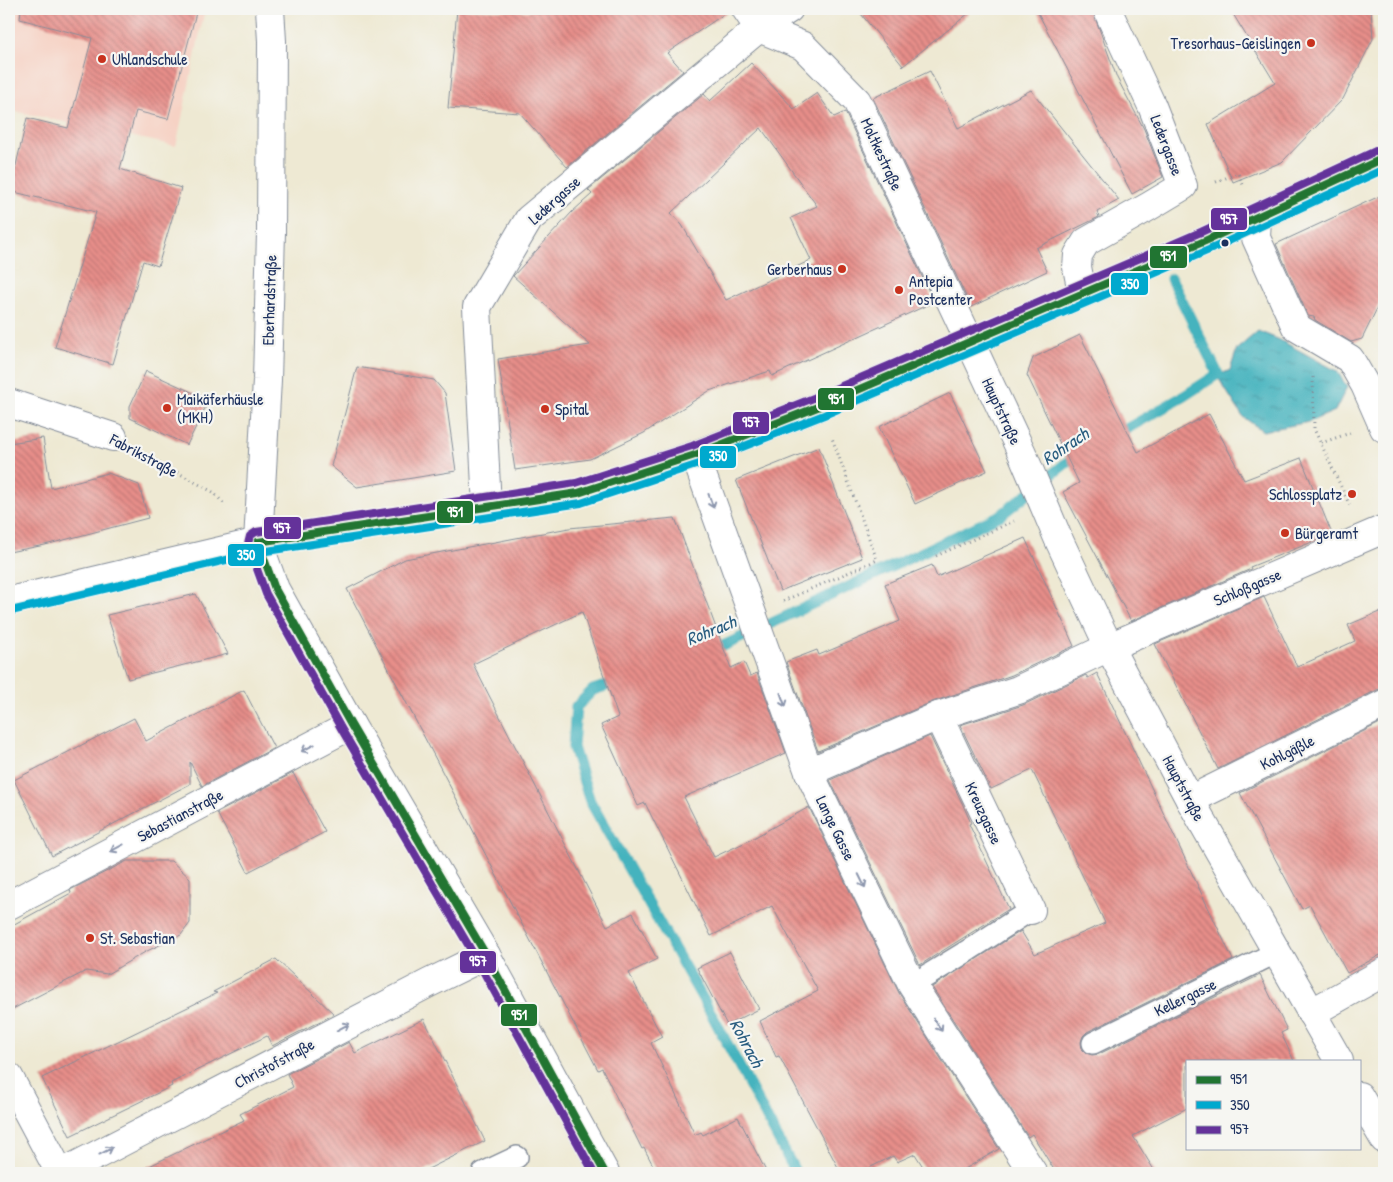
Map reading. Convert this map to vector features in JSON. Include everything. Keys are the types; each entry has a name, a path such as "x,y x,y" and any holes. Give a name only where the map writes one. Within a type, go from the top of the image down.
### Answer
{"street":[{"name":"Eberhardstraße","path":"270,9 272,41 271,232 258,542 275,589 351,725 486,956 605,1173"},
{"name":"Ledergasse","path":"487,507 477,307 530,219 752,18 790,9"},
{"name":"Ledergasse","path":"1085,292 1080,282 1077,267 1078,255 1086,242 1148,208 1183,186 1152,106 1107,9"},
{"name":"Moltkestraße","path":"752,18 803,46 857,101 969,342"},
{"path":"9,601 258,542 578,493 695,455 820,406 1257,217 1384,158"},
{"path":"1257,217 1256,238 1296,327 1350,359 1365,385 1384,428"},
{"name":"Hauptstraße","path":"969,342 1022,453 1058,538 1109,647 1190,800 1338,1060"},
{"name":"Fabrikstraße","path":"9,403 113,437"},
{"name":"Lange Gasse","path":"695,455 809,772 912,984 1033,1173"},
{"name":"Schloßgasse","path":"1109,647 1374,533"},
{"path":"809,772 938,716 1018,690 1109,647"},
{"name":"Kohlgäßle","path":"1190,800 1384,704"},
{"name":"Kreuzgasse","path":"938,716 1030,910"},
{"name":"Sebastianstraße","path":"9,905 351,725"},
{"name":"Christofstraße","path":"61,1173 428,983 486,956"},
{"path":"1311,1013 1384,972"},
{"path":"9,1076 61,1173"},
{"path":"1360,1098 1384,1139"}],"lane":[{"path":"912,984 1030,910"},
{"name":"Kellergasse","path":"1093,1042 1277,952"},
{"path":"484,1173 517,1157"}],"path":[{"path":"1313,336 1314,429 1374,533"},
{"path":"752,614 878,560 820,406"},
{"name":"Fabrikstraße","path":"113,437 213,492 258,542"},
{"path":"936,556 1045,508"}],"shaded area":[{"name":"Uhlandschule","path":"9,9 205,9 176,146 9,110"}],"water":[{"path":"1258,331 1280,340 1337,371 1347,387 1335,411 1309,422 1263,431 1243,417 1217,376 1230,370 1237,349"}],"building":[{"path":"21,9 197,9 168,119 136,111 120,169 181,188 158,266 143,261 113,364 55,347 96,212 10,191 27,118 68,128 92,38 20,19"},
{"path":"457,9 531,11 534,9 731,9 667,53 683,71 567,167 520,113 448,108"},
{"path":"857,9 974,9 903,66"},
{"path":"1036,9 1092,9 1117,78 1144,129 1163,177 1132,194"},
{"path":"1230,9 1371,9 1373,39 1343,99 1282,162 1233,182 1208,124 1275,83"},
{"path":"751,63 794,109 817,93 834,117 845,112 934,302 772,376 770,371 709,391 644,433 590,459 515,470 498,359 590,345 513,276 572,212 592,194 588,190 704,94 710,101","holes":["761,128 817,206 791,218 811,260 726,300 682,225 671,213"]},
{"path":"930,71 958,128 1031,90 1119,200 1097,212 1099,217 1036,248 1047,271 971,307 873,98"},
{"path":"1384,194 1384,294 1362,339 1351,342 1315,320 1314,317 1308,316 1276,244"},
{"path":"1080,335 1138,452 1209,414 1244,480 1301,458 1332,534 1250,567 1251,569 1131,621 1063,492 1079,483 1027,375 1033,358"},
{"path":"357,367 434,380 445,393 456,471 357,487 331,466"},
{"name":"Maikäferhäusle (MKH)","path":"146,371 209,400 187,445 130,418 130,406"},
{"path":"950,393 987,471 915,504 879,427"},
{"path":"43,438 51,488 108,473 139,485 148,518 45,545 9,552 9,443"},
{"path":"819,447 862,558 780,591 736,480"},
{"path":"675,518 731,668 744,662 750,676 757,673 786,753 684,797 714,857 748,841 809,807 899,993 999,1149 958,1173 927,1173 915,1154 897,1162 893,1156 859,1173 841,1173 779,1056 776,1057 760,1021 818,991 772,906 711,936 645,803 638,806 601,725 618,717 582,612 473,664 607,926 633,913 657,959 629,973 662,1037 651,1043 695,1135 701,1132 703,1135 738,1117 767,1173 657,1173 644,1148 642,1149 602,1068 598,1070 347,589 405,559 569,528"},
{"path":"1025,538 1074,646 1012,675 932,702 818,751 786,662 817,650 819,655 900,621 885,584 932,565 937,577"},
{"path":"196,594 228,654 128,679 107,615"},
{"path":"1264,597 1297,667 1355,641 1348,625 1384,610 1384,688 1218,769 1155,644"},
{"path":"1097,673 1233,960 1087,1032 1081,1042 1082,1049 1092,1055 1099,1054 1260,975 1287,1030 1281,1033 1294,1060 1186,1060 1186,1109 1133,1136 1156,1173 1056,1173 1032,1134 1028,1137 932,987 1021,931 1035,954 1105,923 1032,770 991,789 960,725 1023,705 1086,675 1088,678"},
{"path":"244,690 274,748 202,786 190,762 190,784 52,856 14,780 134,718 146,741"},
{"path":"1384,721 1384,953 1347,973 1310,905 1302,909 1240,793"},
{"path":"930,736 1009,909 920,965 830,780"},
{"path":"293,773 325,832 248,872 217,813"},
{"name":"St. Sebastian","path":"127,861 171,861 190,878 190,923 181,935 147,951 107,974 86,971 9,1011 9,927 71,893 70,890"},
{"path":"730,952 759,1009 727,1025 697,968"},
{"path":"276,959 334,1014 272,1046 267,1036 171,1083 172,1086 70,1136 42,1078 217,993 213,992"},
{"path":"424,1019 485,1141 420,1173 135,1173 244,1120 240,1114 293,1087 287,1074 349,1042 355,1053"}],"waterway":[{"name":"Rohrach","path":"1114,436 1218,374 1171,279"},
{"name":"Rohrach","path":"710,651 1001,515 1080,454"},
{"name":"Rohrach","path":"621,681 593,690 576,707 573,747 590,801 712,1015 796,1173"}],"transit line":[{"name":"957","path":"594,1173 477,960 342,730 266,594 248,544 250,536 256,532 576,483 692,446 816,397 1201,232 1380,149"},
{"name":"951","path":"258,542 578,493 695,455 820,406 1205,241 1384,158"},
{"name":"350","path":"11,611 260,552 581,503 699,464 824,415 1209,250 1384,169"},
{"name":"951","path":"258,542 275,589 351,725 486,955 605,1173"}],"place":[{"name":"Tresorhaus-Geislingen","path":"1311,43"},
{"name":"Uhlandschule","path":"102,59"},
{"name":"Gerberhaus","path":"842,269"},
{"name":"Antepia Postcenter","path":"899,290"},
{"name":"Maikäferhäusle (MKH)","path":"167,408"},
{"name":"Spital","path":"545,409"},
{"name":"Schlossplatz","path":"1352,494"},
{"name":"Bürgeramt","path":"1285,533"},
{"name":"St. Sebastian","path":"90,938"}]}
